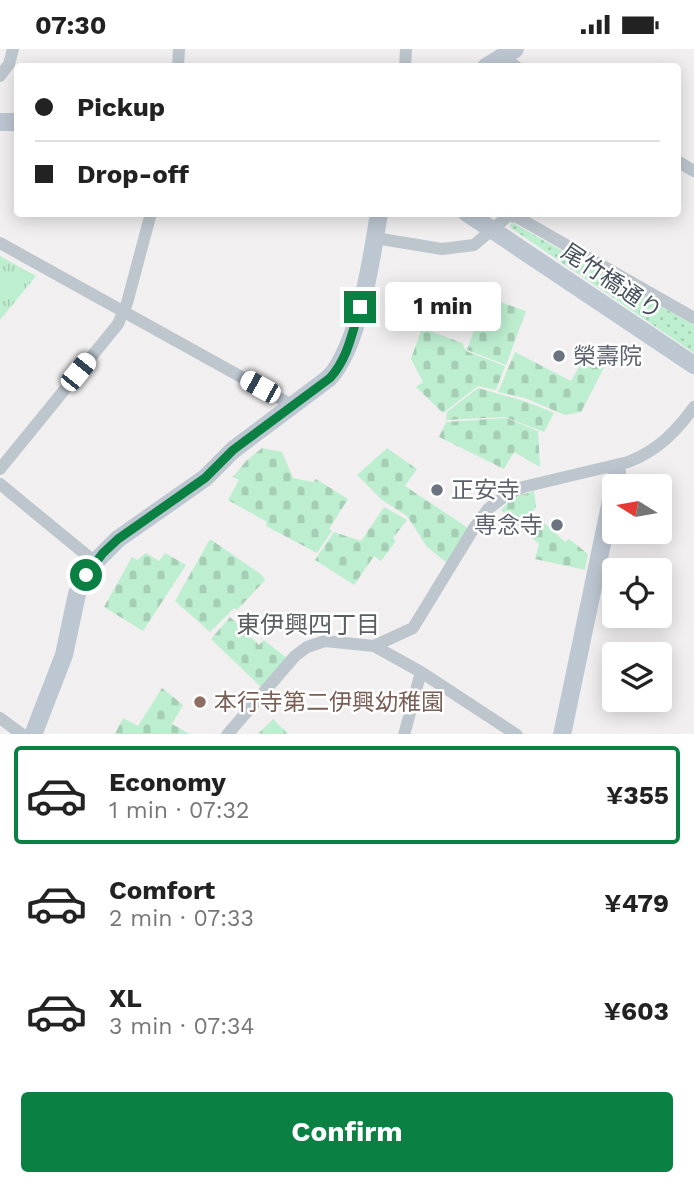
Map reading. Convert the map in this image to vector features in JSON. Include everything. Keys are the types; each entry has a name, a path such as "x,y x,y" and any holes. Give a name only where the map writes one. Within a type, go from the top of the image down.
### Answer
{"street":[{"path":"0,76 9,64 13,49"},
{"path":"0,470 118,324 124,311 149,217"},
{"path":"33,734 64,655 77,594 95,562 118,539 205,478 233,450 330,378 339,368 365,289 378,217"},
{"name":"尾竹橋通り","path":"473,217 694,365"},
{"path":"375,238 442,249 474,246 508,217"},
{"path":"517,217 694,318"},
{"path":"0,243 292,405"},
{"path":"374,646 413,628 474,528 488,509 506,495 523,487 617,468 643,457 667,440 694,407"},
{"path":"562,734 617,468"},
{"path":"0,484 95,562"},
{"path":"227,734 295,656 307,647 325,641 374,646 421,672 517,734"},
{"path":"404,734 421,672"},
{"path":"0,718 23,734"}],"green space":[{"path":"513,223 694,325 694,353 511,228 510,224"},
{"path":"0,256 36,276 0,320"},
{"path":"486,297 526,311 506,365 467,350"},
{"path":"422,328 462,343 466,351 505,366 496,390 478,386 443,413 416,387 423,382 411,359"},
{"path":"590,348 609,358 581,412 565,415 525,398 498,392 515,352 571,381"},
{"path":"478,388 554,413 544,432 505,417 446,420 447,412"},
{"path":"506,418 538,431 540,467 514,452 504,469 439,437 446,422"},
{"path":"262,448 282,452 293,478 313,482 316,479 348,499 317,553 266,526 267,522 228,500 239,480 233,477 246,461"},
{"path":"387,448 417,469 405,486 468,528 447,563 427,547 407,516 382,500 357,475"},
{"path":"534,491 536,507 532,512 565,542 569,539 588,554 585,570 535,559 539,544 501,510 512,498"},
{"path":"384,507 407,520 393,538 396,541 381,561 374,556 354,585 315,560 334,532 361,541"},
{"path":"210,539 262,575 265,580 237,610 234,608 210,632 175,601"},
{"path":"146,553 159,561 165,553 186,565 143,631 104,607 132,557 137,560"},
{"path":"230,617 259,645 264,640 288,659 262,688 211,639"},
{"path":"162,688 183,705 172,724 190,734 115,734 123,718 138,726"},
{"path":"273,719 288,734 258,734"}],"place":[{"name":"榮壽院","path":"559,356"},
{"name":"正安寺","path":"437,490"},
{"name":"専念寺","path":"557,525"},
{"name":"本行寺第二伊興幼稚園","path":"200,702"}],"district":[{"name":"東伊興四丁目","path":"308,625"}],"route":[{"path":"86,575 118,539 205,478 233,450 330,378 345,356 360,307"}]}
